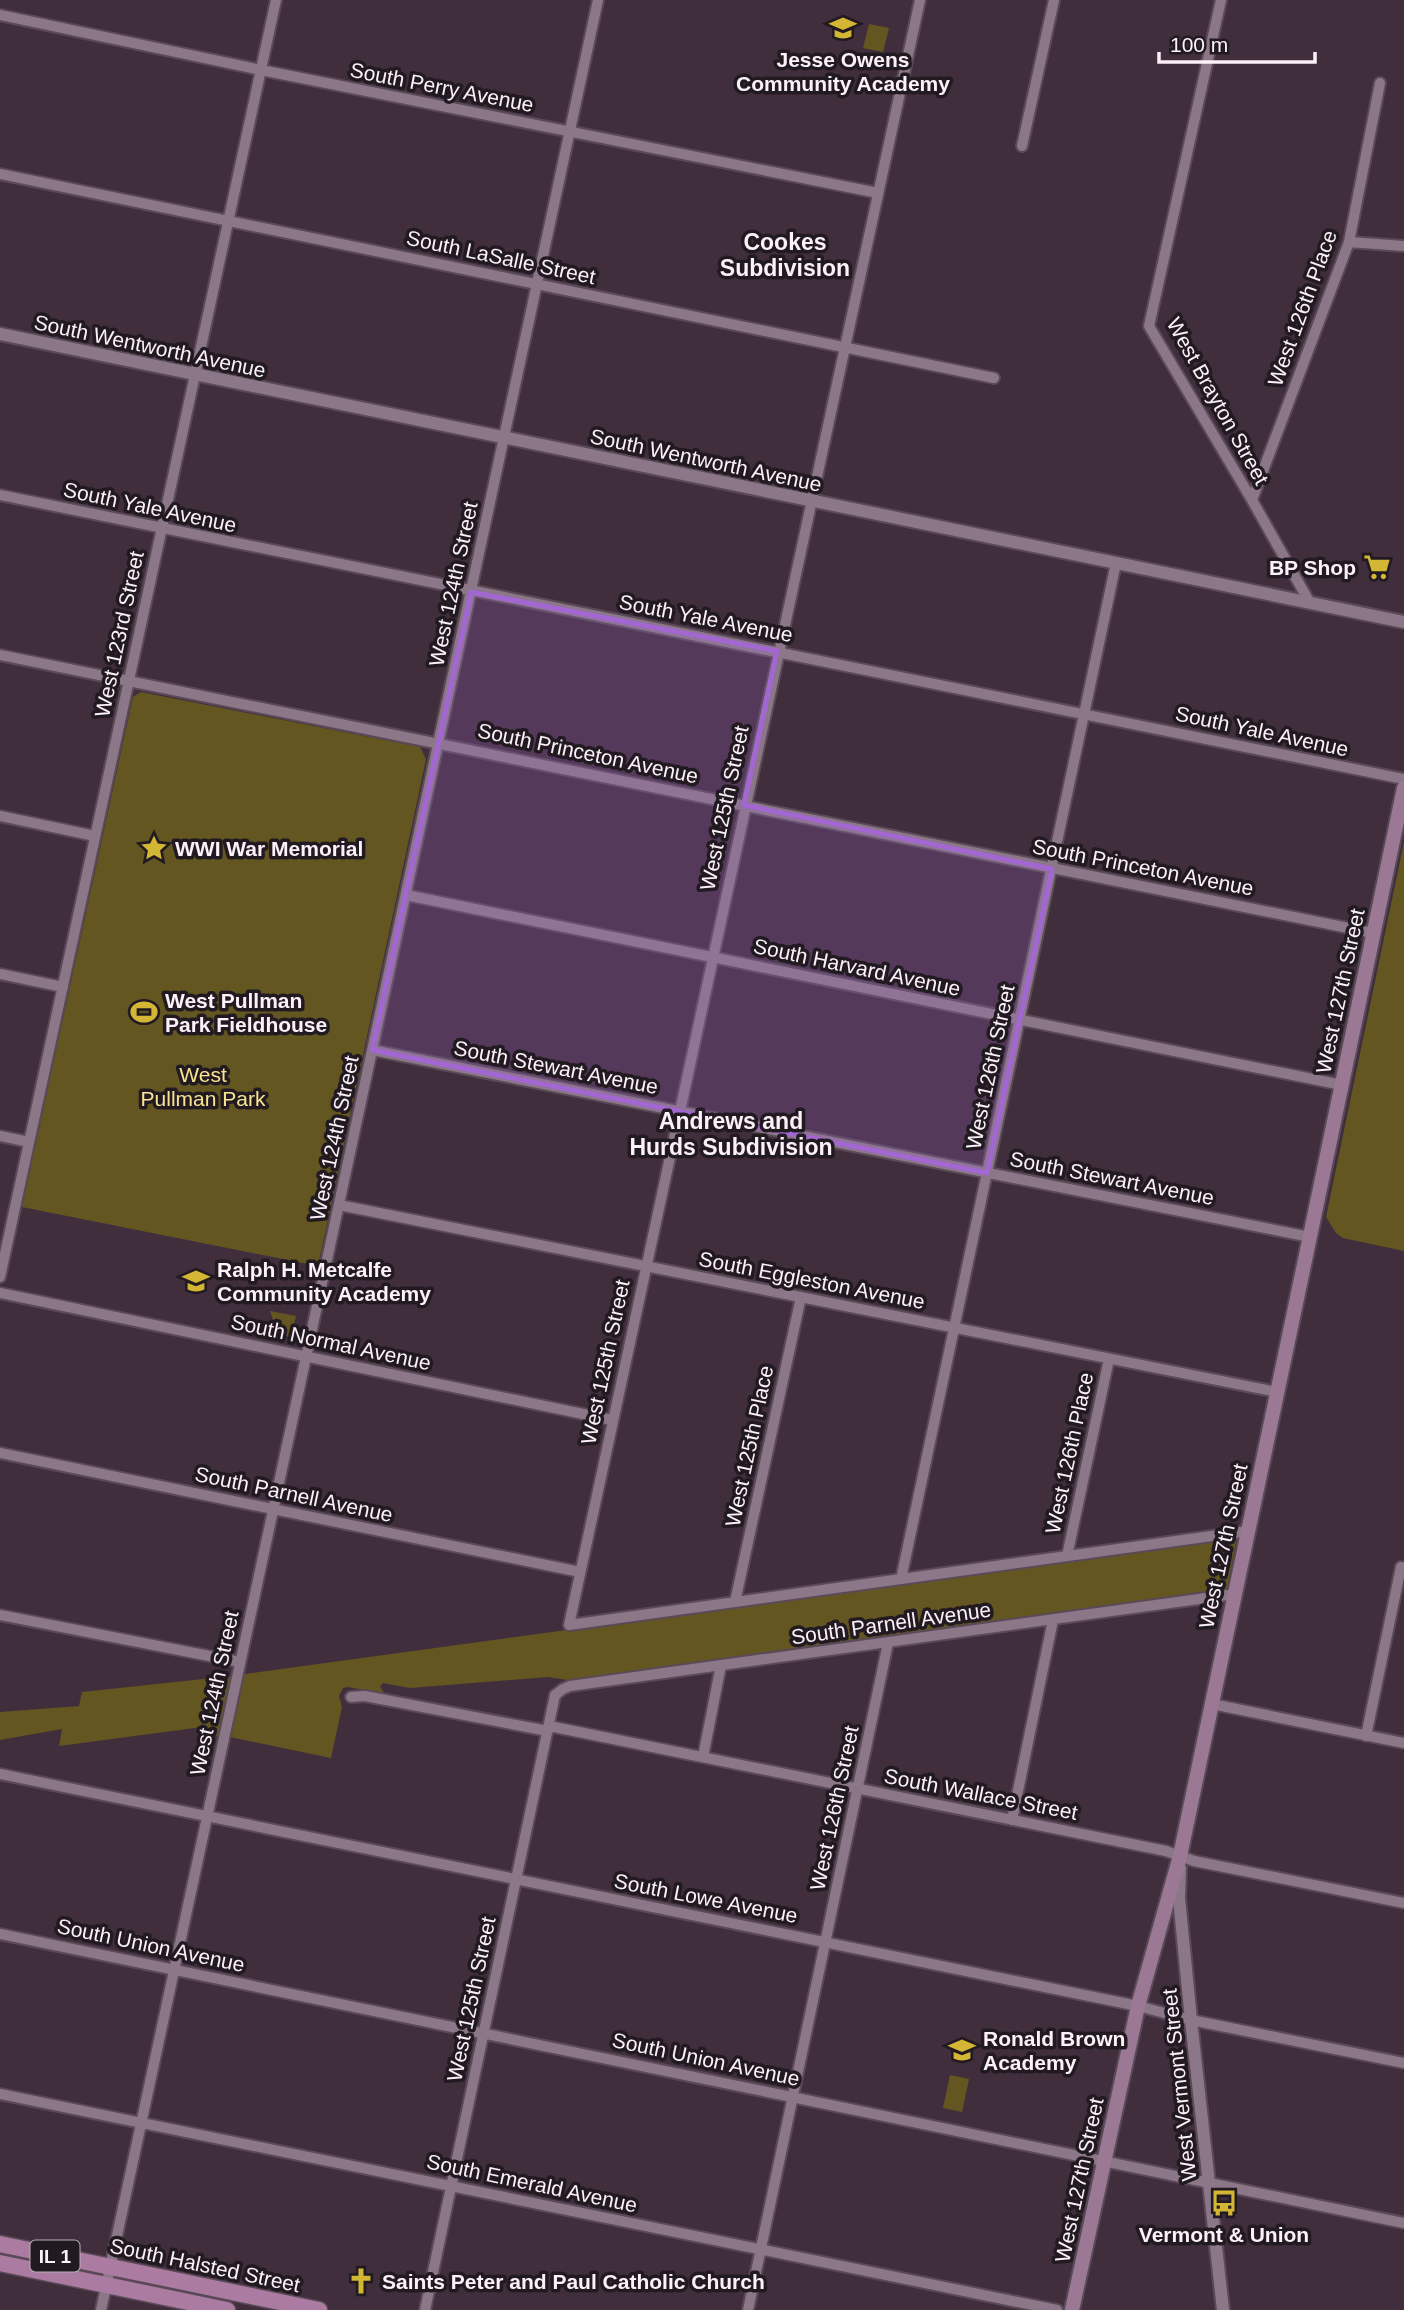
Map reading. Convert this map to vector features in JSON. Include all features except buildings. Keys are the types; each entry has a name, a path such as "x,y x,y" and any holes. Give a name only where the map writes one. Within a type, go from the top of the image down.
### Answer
{"main road":[{"name":"West 127th Street","path":"1072,2310 1138,2006 1180,1856 1404,788"},
{"name":"South Halsted Street","path":"0,2244 319,2310"},
{"name":"South Halsted Street","path":"0,2263 227,2310"}],"street":[{"name":"West 123rd Street","path":"0,1277 276,0"},
{"name":"West 124th Street","path":"101,2310 598,0"},
{"name":"West 125th Street","path":"569,1625 777,652 920,0"},
{"path":"1022,146 1054,0"},
{"name":"West Brayton Street","path":"1221,0 1149,326 1310,603"},
{"name":"South Perry Avenue","path":"0,15 878,193"},
{"name":"West 126th Place","path":"1252,500 1349,242 1380,83"},
{"name":"South LaSalle Street","path":"0,174 995,378"},
{"path":"1349,242 1404,246"},
{"name":"South Wentworth Avenue","path":"0,334 1404,622"},
{"name":"South Yale Avenue","path":"0,495 1404,779"},
{"name":"West 126th Street","path":"901,1579 1116,563"},
{"name":"South Princeton Avenue","path":"0,655 1373,933"},
{"path":"0,816 95,836"},
{"name":"South Harvard Avenue","path":"406,895 1342,1085"},
{"path":"0,974 63,987"},
{"name":"South Stewart Avenue","path":"372,1050 1310,1237"},
{"path":"0,1136 29,1142"},
{"name":"South Eggleston Avenue","path":"339,1205 1277,1392"},
{"name":"South Normal Avenue","path":"0,1293 612,1420"},
{"name":"West 125th Place","path":"735,1602 801,1297"},
{"name":"West 126th Place","path":"1067,1556 1109,1359"},
{"name":"South Parnell Avenue","path":"0,1453 580,1572"},
{"name":"South Parnell Avenue","path":"569,1625 1248,1531"},
{"path":"1366,1736 1401,1567"},
{"name":"South Parnell Avenue","path":"555,1695 570,1686 1235,1594"},
{"path":"0,1615 240,1662"},
{"path":"1012,1820 1053,1620"},
{"name":"West 126th Street","path":"748,2310 888,1643"},
{"path":"703,1757 721,1665"},
{"name":"West 125th Street","path":"425,2310 555,1695"},
{"name":"South Wallace Street","path":"351,1697 365,1696 703,1757 1161,1850 1194,1861 1404,1903"},
{"path":"1212,1704 1404,1743"},
{"name":"South Lowe Avenue","path":"0,1774 1138,2006 1191,2020 1404,2063"},
{"name":"West Vermont Street","path":"1180,1856 1179,1898 1223,2310"},
{"name":"South Union Avenue","path":"0,1934 1404,2222"},
{"name":"South Emerald Avenue","path":"0,2094 1057,2310"}],"highlighted area":[{"path":"471,592 777,651 744,805 1052,869 987,1173 372,1050"}],"green space":[{"path":"869,24 889,28 883,52 863,48"},
{"name":"West Pullman Park","path":"141,692 420,747 426,759 318,1266 22,1207 133,697"},
{"path":"1404,842 1404,1251 1343,1238 1336,1233 1326,1217"},
{"path":"270,1311 296,1316 291,1337 278,1334"},
{"path":"1237,1538 1227,1589 567,1680 548,1677 410,1688 383,1683 380,1686 384,1693 347,1687 343,1688 339,1696 342,1707 331,1758 230,1737 218,1737 195,1728 59,1746 62,1729 0,1740 0,1712 79,1706 82,1692 231,1676"},
{"path":"950,2075 969,2079 962,2112 943,2108"}],"place":[{"name":"Jesse Owens Community Academy","path":"843,28"},
{"name":"BP Shop","path":"1377,567"},
{"name":"WWI War Memorial","path":"154,848"},
{"name":"West Pullman Park Fieldhouse","path":"144,1012"},
{"name":"Ralph H. Metcalfe Community Academy","path":"196,1281"},
{"name":"Ronald Brown Academy","path":"962,2050"},
{"name":"Vermont & Union","path":"1224,2203"},
{"name":"Saints Peter and Paul Catholic Church","path":"361,2281"}],"district":[{"name":"Cookes Subdivision","path":"785,255"},
{"name":"Andrews and Hurds Subdivision","path":"731,1134"}]}
